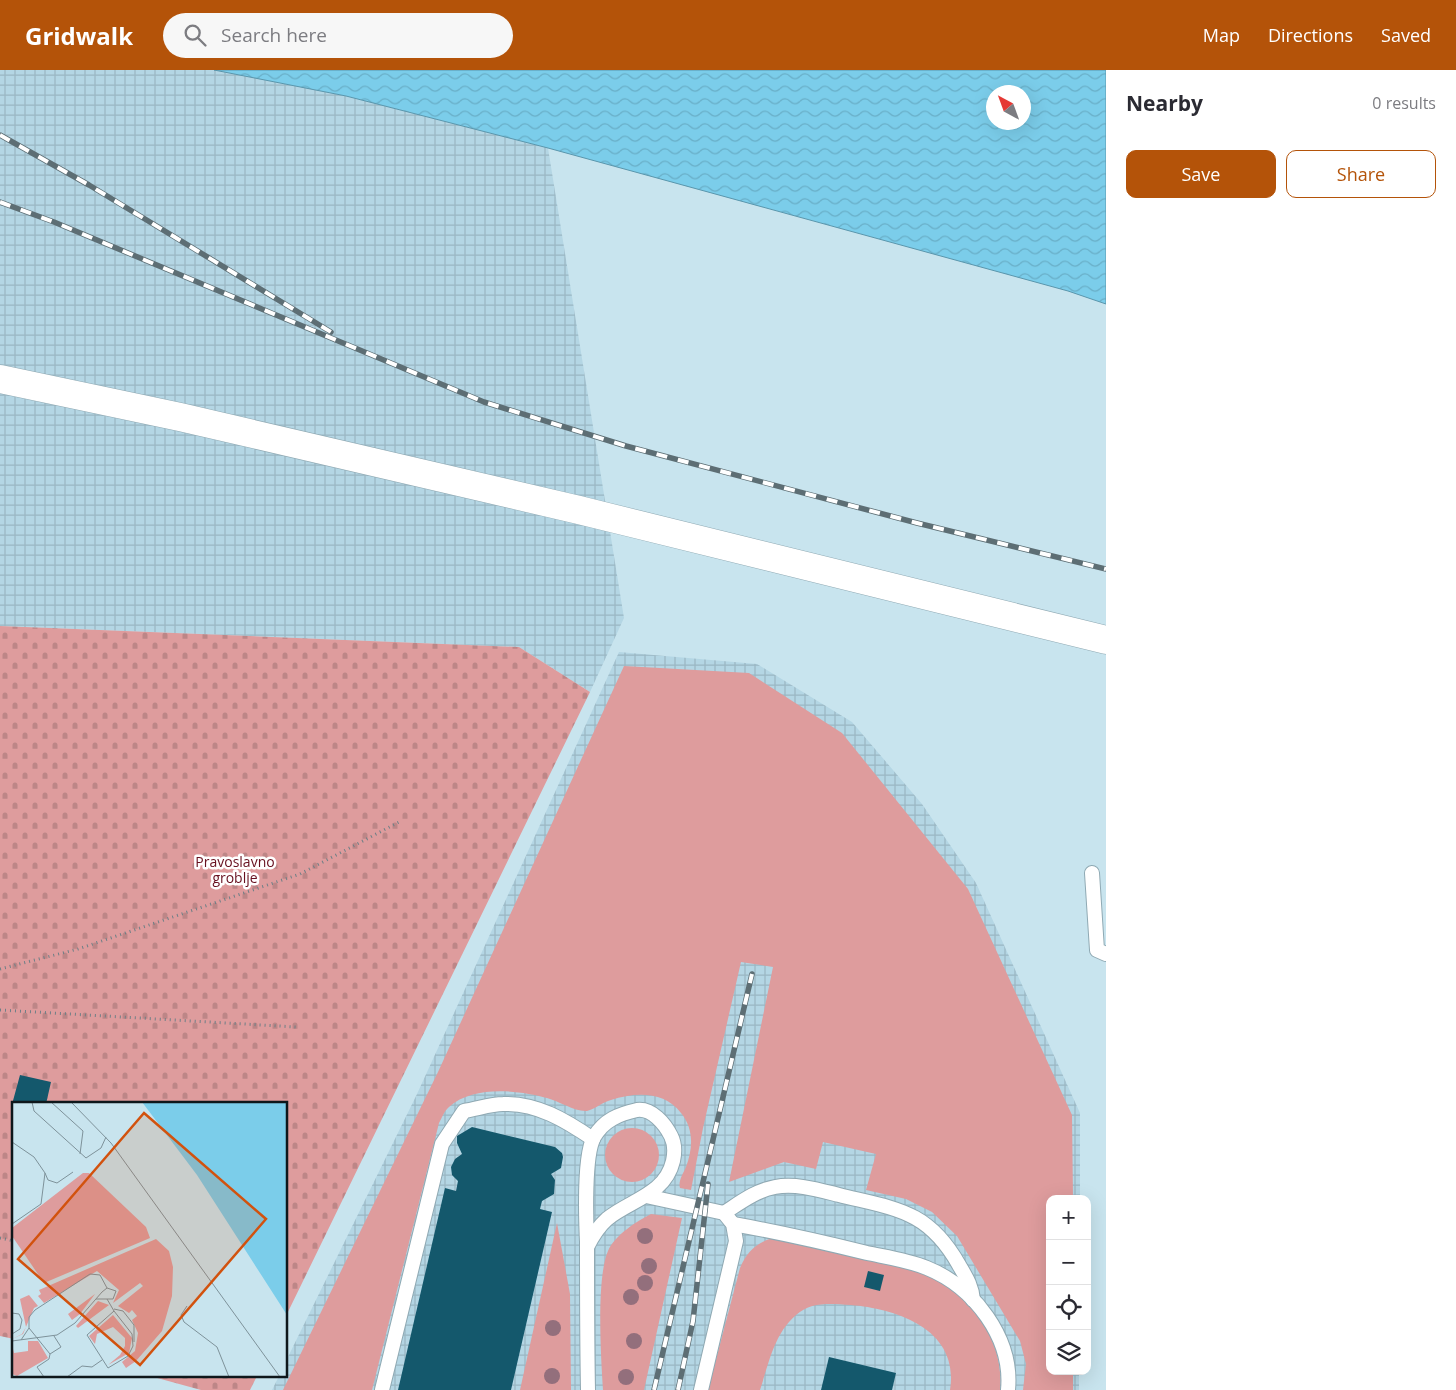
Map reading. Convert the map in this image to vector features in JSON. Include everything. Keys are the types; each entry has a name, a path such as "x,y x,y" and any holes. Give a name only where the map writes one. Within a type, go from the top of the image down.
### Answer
{"street":[{"path":"0,380 180,417 579,510 1106,640"}],"lane":[{"path":"1092,873 1097,950 1106,954"},
{"path":"382,1390 442,1144 464,1111 503,1104 536,1108 569,1122 593,1139"},
{"path":"587,1247 596,1230 608,1218 646,1196 662,1184 671,1168 675,1153 673,1140 665,1123 654,1115 640,1110 616,1115 602,1126 593,1139 586,1183 588,1390"},
{"path":"728,1219 751,1195 776,1187 806,1187 897,1209 923,1222 937,1232 953,1254 972,1288 973,1300"},
{"path":"646,1196 728,1219 927,1268 956,1286 973,1300 992,1322 1005,1351 1009,1378 1008,1390"},
{"path":"701,1390 736,1241 728,1219"}],"path":[{"path":"0,969 78,949 300,874 399,822"},
{"path":"0,1010 296,1026"}],"shaded area":[{"path":"0,70 214,70 346,96 548,148 624,618 590,692 519,647 0,626"},
{"path":"619,652 757,664 852,722 922,804 976,883 1080,1113 1080,1195 1046,1195 1046,1375 1079,1375 1079,1390 272,1390 278,1378 288,1378 288,1357 417,1094"}],"green space":[{"name":"Pravoslavno groblje","path":"0,626 519,647 590,692 288,1312 288,1102 12,1102 12,1339 0,1336"},
{"path":"624,666 749,673 842,733 968,889 1072,1115 1073,1195 1046,1195 1046,1375 1073,1375 1073,1390 1023,1390 1026,1364 1020,1341 957,1236 932,1212 906,1199 866,1190 876,1154 823,1142 816,1169 784,1162 729,1182 773,967 741,962 703,1128 691,1190 680,1188 680,1180 686,1167 691,1146 688,1126 681,1113 674,1106 658,1097 640,1095 620,1097 587,1111 577,1110 547,1098 523,1093 483,1092 459,1100 447,1109 439,1123 372,1390 283,1390 438,1072"},
{"path":"627,1128 637,1128 647,1132 655,1140 659,1155 655,1170 647,1178 637,1182 627,1182 617,1178 609,1170 605,1160 605,1150 609,1140 617,1132"},
{"path":"651,1214 682,1218 644,1390 603,1390 600,1319 604,1264 608,1251 616,1239 633,1225"},
{"path":"557,1223 570,1294 571,1390 520,1390"},
{"path":"772,1238 783,1238 913,1270 941,1281 970,1305 990,1336 997,1354 1000,1390 950,1390 951,1369 945,1352 935,1338 922,1326 906,1318 869,1307 829,1304 815,1305 802,1311 782,1331 773,1350 760,1390 708,1390 740,1268 752,1249"},
{"path":"157,1378 256,1378 250,1390 201,1390"}],"water":[{"path":"214,70 1106,70 1106,304 1068,291 548,148 346,96"}],"building":[{"path":"20,1075 51,1082 46,1102 13,1102"},
{"path":"472,1127 555,1147 562,1153 563,1157 561,1168 551,1174 555,1180 554,1194 542,1201 540,1209 552,1212 511,1390 398,1390 445,1188 456,1191 458,1181 452,1175 451,1167 455,1159 462,1154 457,1143 457,1136"},
{"path":"868,1271 884,1275 880,1291 864,1287"},
{"path":"829,1357 896,1373 892,1390 821,1390"}],"railway":[{"path":"0,135 89,185 331,332"},
{"path":"0,202 54,222 484,402 626,446 917,523 1106,569"},
{"path":"654,1390 752,974"},
{"path":"678,1390 693,1321 708,1184"}]}
